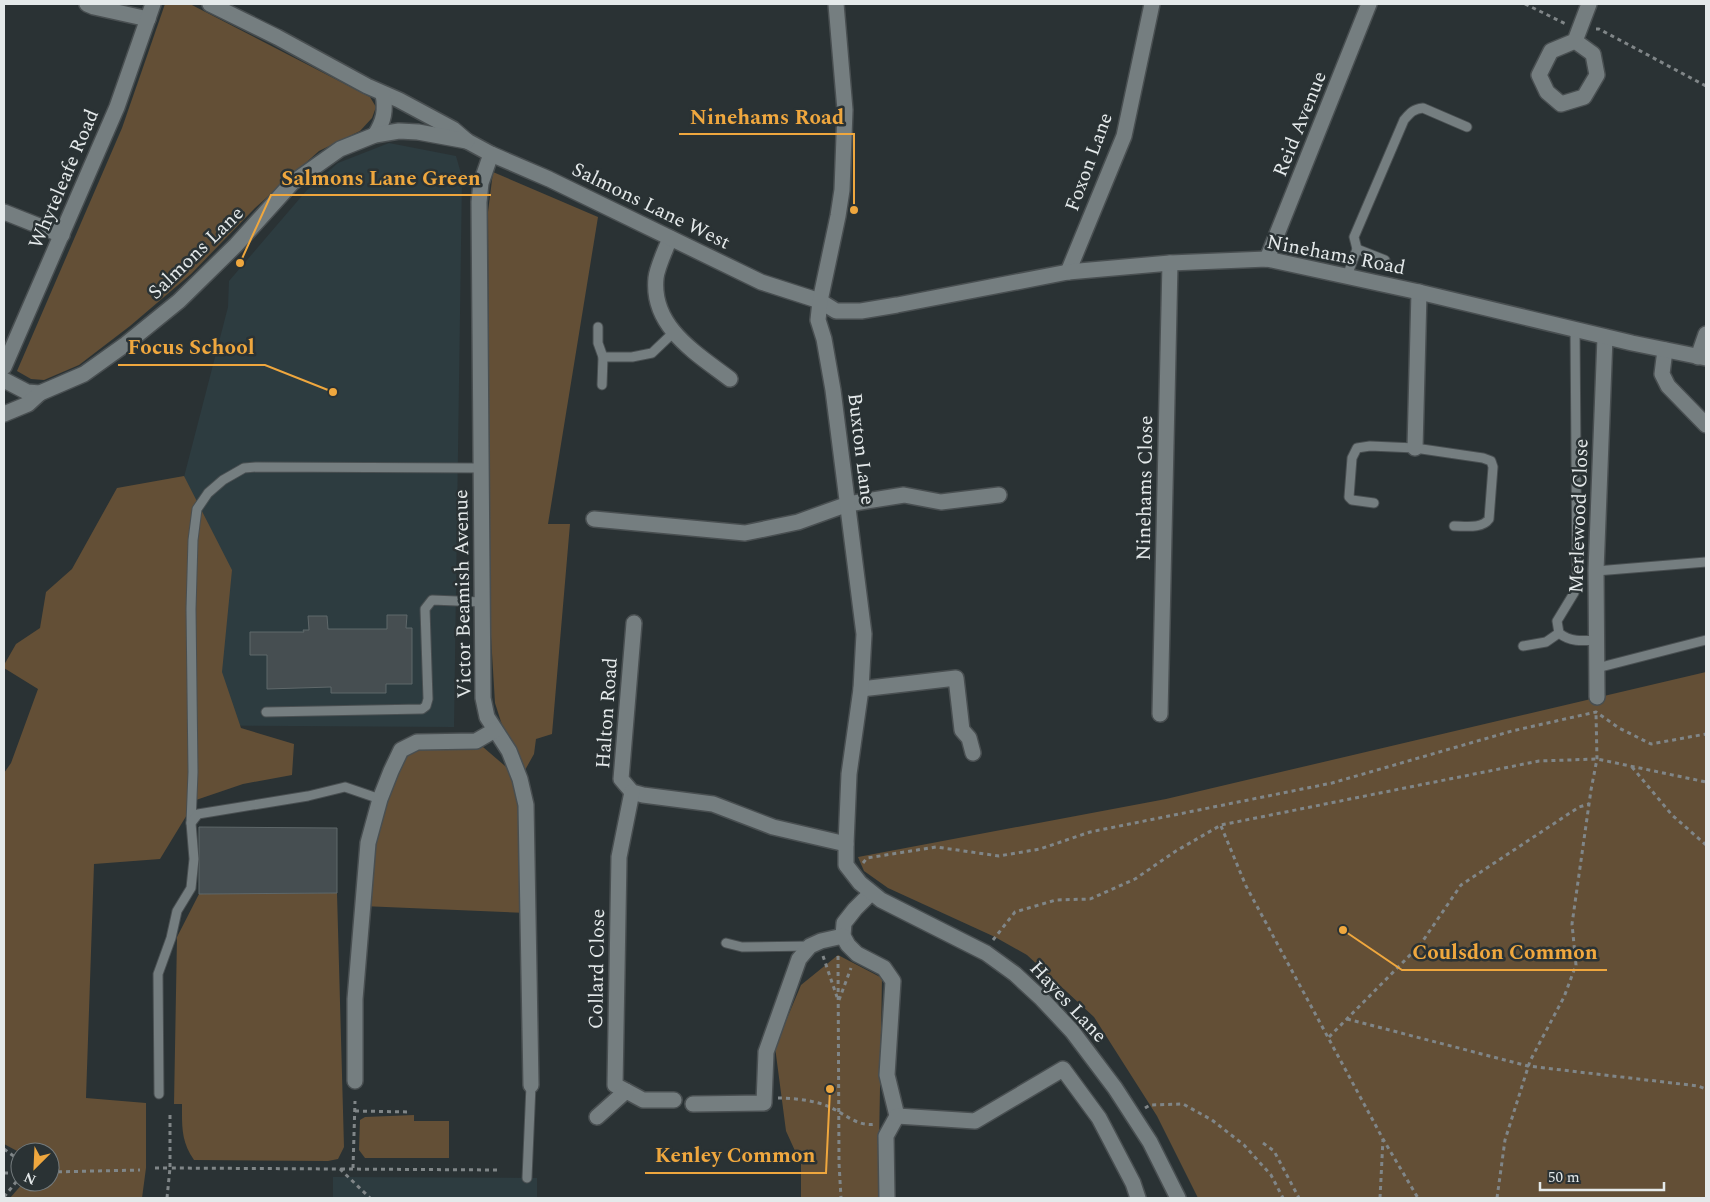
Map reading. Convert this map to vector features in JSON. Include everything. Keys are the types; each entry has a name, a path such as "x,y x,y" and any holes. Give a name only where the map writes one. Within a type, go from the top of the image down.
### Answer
{"street":[{"path":"88,4 148,19"},
{"name":"Whyteleafe Road","path":"4,367 117,107 154,4"},
{"name":"Salmons Lane West","path":"210,4 277,36 382,94 399,100 453,128 467,142"},
{"name":"Buxton Lane","path":"836,4 844,110 842,190 818,320 824,339 834,390 864,634 861,689 849,774 846,864 851,873"},
{"name":"Foxon Lane","path":"1068,272 1124,136 1152,4"},
{"name":"Reid Avenue","path":"1267,259 1369,4"},
{"path":"1577,36 1588,4"},
{"path":"375,135 383,120 385,105 382,94"},
{"name":"Salmons Lane West","path":"375,135 399,131 418,132 467,142 549,179 761,282 820,301"},
{"name":"Salmons Lane","path":"4,414 28,404 40,393 84,374 126,344 179,301 236,245 292,183 340,149 375,135"},
{"name":"Victor Beamish Avenue","path":"490,154 481,183 479,202 483,698 487,718 509,751 520,779 526,805 531,1085"},
{"path":"4,212 62,235"},
{"path":"670,238 656,277 656,292 664,321 678,338 730,379"},
{"name":"Ninehams Road","path":"820,301 836,310 861,311 1068,272 1170,263 1267,259 1419,292 1605,337 1702,357"},
{"name":"Ninehams Close","path":"1160,714 1170,263"},
{"path":"1415,448 1419,292"},
{"path":"1702,357 1706,334"},
{"name":"Merlewood Close","path":"1596,704 1596,571 1605,337"},
{"path":"1665,350 1662,374 1668,386 1706,425"},
{"path":"4,380 27,392 40,393"},
{"path":"594,519 745,533 798,522 848,504 904,495 941,502 1000,495"},
{"name":"Halton Road","path":"634,623 622,779 632,792 713,804 773,827 846,844"},
{"path":"861,689 956,678 962,730 969,738 973,753"},
{"path":"354,1081 355,999 368,843 380,799 391,771 401,750 417,742 476,741 495,730"},
{"name":"Collard Close","path":"626,1091 615,1085 619,857 632,792"},
{"path":"851,873 871,893 844,923 844,936 848,945 857,954 884,968 893,981 887,1075 897,1116 886,1136 886,1198"},
{"name":"Hayes Lane","path":"871,893 892,906 986,953 1015,974 1072,1030 1134,1116 1153,1148 1178,1198"},
{"path":"693,1104 764,1102 766,1052 799,959 816,944 844,936"},
{"path":"897,1116 975,1121 1063,1069 1100,1118 1133,1183 1138,1198"},
{"path":"597,1117 626,1091 643,1100 674,1100"}],"lane":[{"path":"1347,276 1358,249 1354,237 1404,120 1415,109 1423,108 1467,127"},
{"path":"1358,249 1385,260"},
{"path":"598,327 598,343 603,357 602,385"},
{"path":"1575,329 1578,581 1574,593 1557,621 1559,633 1567,639 1596,640"},
{"path":"603,357 632,357 652,353 674,332"},
{"path":"1374,503 1352,500 1349,497 1352,458 1357,448 1370,446 1415,448 1483,458 1491,461 1493,467 1489,519 1486,524 1454,526"},
{"path":"159,1094 158,974 171,938 177,911 191,888 194,858 191,823 193,772 191,609 193,540 197,509 208,493 222,480 244,468 481,468"},
{"path":"1596,571 1706,562"},
{"path":"266,712 422,709 426,706 428,699 425,608 432,600 482,602"},
{"path":"1523,646 1546,642 1559,633"},
{"path":"1597,668 1706,640"},
{"path":"191,823 198,814 308,796 346,787 380,799"},
{"path":"726,943 748,947 816,944"},
{"path":"527,1178 531,1085"}],"path":[{"path":"1525,4 1577,36 1599,29 1706,86"},
{"path":"1596,704 1619,728 1651,744 1706,734"},
{"path":"1497,1198 1504,1140 1528,1066 1564,997 1576,965 1572,924 1597,759 1596,704"},
{"path":"851,873 868,858 936,847 999,856 1040,850 1090,832 1332,783 1512,732 1596,704"},
{"path":"986,953 995,937 1015,912 1056,900 1090,899 1135,879 1176,851 1221,825 1539,761 1597,759 1706,782"},
{"path":"1632,767 1672,815 1706,846"},
{"path":"1328,1038 1420,945 1461,885 1579,807 1589,804"},
{"path":"1221,825 1246,886 1383,1139 1418,1198"},
{"path":"841,1198 839,1164 838,952 844,936"},
{"path":"816,944 823,954 838,1001"},
{"path":"838,1001 857,954"},
{"path":"1347,1019 1528,1066 1698,1086 1706,1089"},
{"path":"764,1097 796,1099 823,1105 839,1111 857,1123 872,1125 886,1122 897,1116"},
{"path":"353,1168 355,1102"},
{"path":"1134,1116 1150,1105 1183,1104 1212,1120 1244,1145 1271,1175 1283,1198"},
{"path":"355,1111 411,1112"},
{"path":"167,1198 170,1168 170,1114"},
{"path":"1380,1198 1383,1139"},
{"path":"1263,1143 1274,1151 1299,1198"},
{"path":"155,1168 499,1170"},
{"path":"340,1169 370,1198"},
{"path":"60,1172 140,1170"}],"shaded area":[{"path":"165,4 190,4 370,97 376,107 372,118 360,131 319,151 255,208 191,274 130,326 79,365 44,380 31,379 17,371 122,128"},
{"path":"389,143 456,156 462,177 454,727 127,725 184,477 228,307 229,281 307,190 338,163"},
{"path":"493,172 598,217 548,524 570,524 552,734 536,739 534,754 520,779 528,913 362,906 368,843 401,750 476,741 519,778 495,703 490,620 488,212"},
{"path":"184,476 232,570 222,672 241,728 294,744 292,775 243,784 196,800 160,859 94,864 86,1098 146,1103 146,1168 142,1198 10,1198 15,1192 60,1192 60,1142 10,1142 10,1147 4,1144 4,773 11,763 38,689 4,668 4,665 16,644 40,628 46,592 72,569 117,488"},
{"path":"1706,672 1706,1198 1198,1198 1157,1116 1094,1017 1027,955 995,937 888,888 864,871 858,857 1166,799"},
{"path":"337,893 344,1147 338,1159 328,1161 194,1160 184,1140 182,1104 174,1104 177,937 199,894"},
{"path":"838,955 882,978 878,1198 801,1198 801,1164 786,1131 775,1047 801,985"},
{"path":"414,1115 414,1121 449,1121 449,1158 365,1158 359,1150 360,1120 365,1117"},
{"path":"333,1177 537,1178 537,1198 333,1198"}],"building":[{"path":"387,615 407,615 406,628 412,628 412,684 386,684 386,693 331,693 331,687 267,689 267,655 250,655 250,632 304,632 303,630 309,630 308,616 327,616 328,629 387,629"},
{"path":"199,827 337,828 337,893 199,894"}],"place":[{"name":"Ninehams Road","path":"854,210"},
{"name":"Salmons Lane Green","path":"240,263"},
{"name":"Focus School","path":"333,392"},
{"name":"Coulsdon Common","path":"1343,930"},
{"name":"Kenley Common","path":"830,1089"}]}
